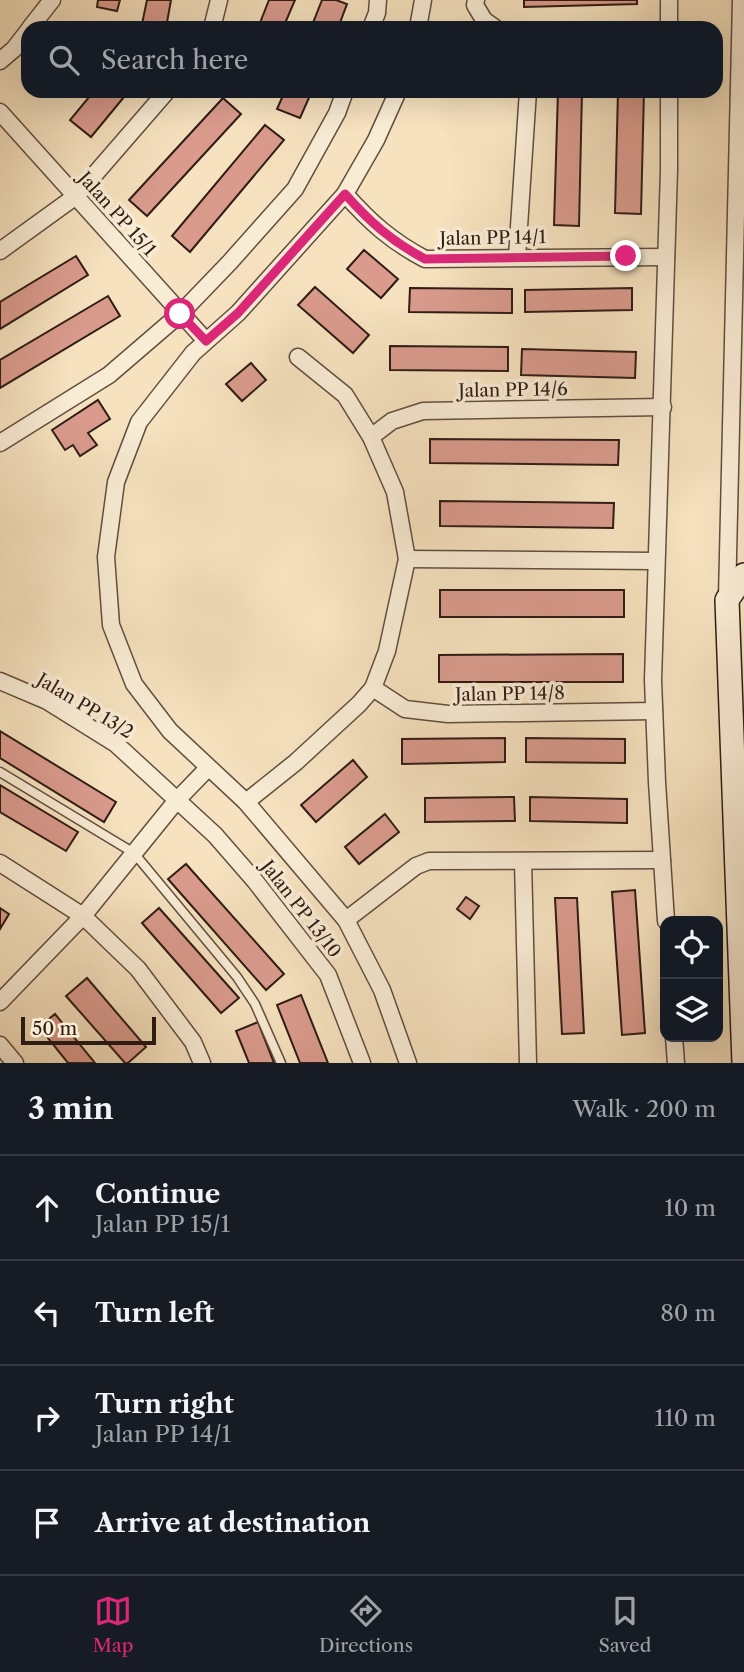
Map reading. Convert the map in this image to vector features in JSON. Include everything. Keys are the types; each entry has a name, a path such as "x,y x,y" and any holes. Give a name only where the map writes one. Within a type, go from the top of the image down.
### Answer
{"street":[{"path":"35,21 52,0"},
{"path":"214,21 219,0"},
{"path":"374,21 378,0"},
{"path":"419,21 423,0"},
{"path":"475,0 475,5 485,21"},
{"path":"669,0 669,21"},
{"path":"741,0 727,600 738,759 744,1063"},
{"path":"0,61 21,40"},
{"path":"0,251 76,196 161,98"},
{"path":"0,443 109,375 180,314 295,189 342,98"},
{"path":"395,98 376,140 345,194 238,313 193,353 139,422 116,482 106,557 111,625 134,684 170,731 246,802 346,920 382,990 408,1063"},
{"path":"517,257 528,98"},
{"path":"666,916 654,711 655,561 663,407 669,98"},
{"name":"Jalan PP 15/1","path":"0,112 206,341"},
{"name":"Jalan PP 14/1","path":"345,194 370,222 398,245 425,259 666,257"},
{"path":"246,802 296,762 373,688 387,651 407,559 395,492 371,437 345,394 298,357"},
{"name":"Jalan PP 14/6","path":"371,437 392,421 423,411 663,407"},
{"path":"407,559 655,561"},
{"path":"727,600 744,575"},
{"name":"Jalan PP 13/2","path":"0,681 47,701 116,744 177,800"},
{"name":"Jalan PP 14/8","path":"373,688 405,709 448,714 654,711"},
{"path":"0,1002 83,916 177,800 208,768"},
{"name":"Jalan PP 13/10","path":"177,800 231,853 328,975 362,1063"},
{"path":"346,920 416,866 429,861 662,860"},
{"path":"523,861 528,1063"},
{"path":"0,863 83,916 138,969 193,1042 202,1063"},
{"path":"674,1042 676,1063"},
{"path":"0,1045 15,1063"}],"lane":[{"path":"0,772 134,853 237,977 260,1014 281,1063"}],"building":[{"path":"98,0 120,0 117,11 97,7"},
{"path":"147,0 171,0 167,21 143,21"},
{"path":"269,0 295,0 286,21 261,21"},
{"path":"322,0 336,0 347,4 341,21 314,21"},
{"path":"524,0 637,0 637,4 524,7"},
{"path":"88,98 123,98 91,137 70,120"},
{"path":"223,98 241,114 147,216 129,200"},
{"path":"282,98 309,98 300,118 277,109"},
{"path":"558,98 582,98 579,226 554,225"},
{"path":"618,98 644,98 641,214 615,213"},
{"path":"265,125 284,140 190,252 172,236"},
{"path":"364,250 398,279 381,298 347,269"},
{"path":"76,256 88,275 0,329 0,302"},
{"path":"315,287 369,335 353,353 298,305"},
{"path":"410,288 512,289 512,313 409,312"},
{"path":"632,288 632,310 525,312 525,290"},
{"path":"108,296 120,316 0,388 0,360"},
{"path":"390,346 508,347 508,371 390,370"},
{"path":"522,349 636,352 635,378 521,375"},
{"path":"251,363 266,380 242,401 226,384"},
{"path":"98,400 110,419 88,433 97,445 80,456 73,445 65,450 52,430"},
{"path":"430,439 619,440 618,465 430,463"},
{"path":"440,501 614,503 613,528 440,526"},
{"path":"440,590 624,590 624,617 440,617"},
{"path":"623,654 623,682 439,682 439,655"},
{"path":"0,731 116,802 104,822 0,758"},
{"path":"505,738 505,762 402,764 402,739"},
{"path":"526,738 625,739 625,763 526,762"},
{"path":"353,760 367,777 316,822 301,805"},
{"path":"0,785 78,832 66,851 0,812"},
{"path":"514,797 515,821 425,822 425,798"},
{"path":"530,797 627,799 627,823 530,821"},
{"path":"385,814 399,832 359,864 345,847"},
{"path":"186,864 284,974 266,990 168,879"},
{"path":"635,890 645,1033 622,1035 612,892"},
{"path":"466,897 479,906 470,919 457,909"},
{"path":"555,898 577,898 584,1033 562,1034"},
{"path":"0,908 9,914 0,929"},
{"path":"159,908 239,998 221,1013 142,923"},
{"path":"87,978 146,1047 128,1063 125,1063 66,996"},
{"path":"301,995 328,1063 300,1063 277,1005"},
{"path":"55,1014 95,1063 68,1063 39,1027"},
{"path":"258,1022 274,1063 249,1063 236,1031"}],"route":[{"path":"180,314 206,341 238,313 345,194 370,222 398,245 425,259 626,256"}]}
